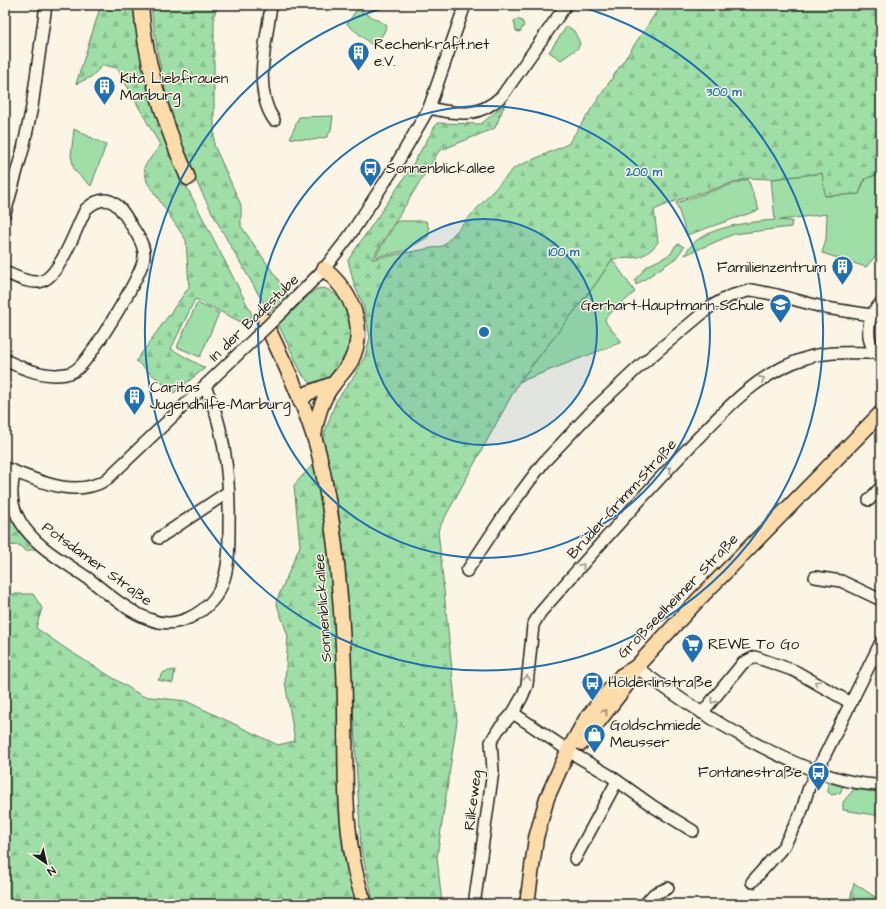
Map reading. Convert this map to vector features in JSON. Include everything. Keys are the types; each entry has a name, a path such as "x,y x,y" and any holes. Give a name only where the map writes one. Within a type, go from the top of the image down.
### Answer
{"main road":[{"path":"141,5 144,34 155,87 177,154 188,178"},
{"path":"314,437 318,415 325,398 333,384 343,375 355,352 358,327 356,314 348,296 335,278 324,269"},
{"name":"Sonnenblickallee","path":"264,320 286,366 314,437 322,467 335,539 344,669 348,814 356,873 365,904"},
{"path":"300,401 308,393 333,384"},
{"path":"300,401 317,401 325,398"},
{"name":"Großseelheimer Straße","path":"530,903 536,838 546,798 571,753 586,719 621,676 636,667 696,601 881,413"}],"street":[{"path":"5,213 23,149 32,107 46,5"},
{"path":"272,5 263,59 265,102 267,109 274,120"},
{"name":"In der Badestube","path":"10,470 58,487 71,489 98,485 106,480 205,387 284,310 324,269 368,210 396,165 429,108 465,5"},
{"path":"429,108 465,114 477,112 494,103 502,96 566,5"},
{"path":"5,272 31,282 46,280 56,270 86,209 92,204 100,201 106,200 113,202 123,211 144,248 144,260 139,275 84,362 76,370 67,374 47,375 5,360"},
{"path":"467,571 504,515 543,463 598,405 642,364 710,307 730,296 752,290 826,308 871,315"},
{"path":"877,355 870,343 869,330 871,315 881,303"},
{"name":"Brüder-Grimm-Straße","path":"513,714 527,685 531,637 536,619 643,496 732,403 755,383 805,358 823,353 869,353 877,355"},
{"name":"Potsdamer Straße","path":"10,470 12,483 11,494 14,510 19,520 33,538 140,616 163,624 182,621 202,611 211,603 222,585 229,553 228,492 223,443 214,404 205,387"},
{"path":"869,500 881,488"},
{"path":"159,538 228,492"},
{"path":"815,578 841,581 881,600"},
{"path":"752,882 784,846 801,813 809,787 881,642"},
{"path":"702,713 742,663 754,657 795,671 851,703"},
{"path":"636,667 702,713 773,752 817,771 851,782 881,785"},
{"path":"513,714 693,831"},
{"name":"Rilkeweg","path":"475,898 493,771 490,742 498,730 513,714"},
{"path":"575,859 618,781"},
{"path":"645,904 654,894 668,888"}],"green space":[{"path":"101,5 134,5 146,84 156,114 178,170 253,316 241,322 195,299 171,349 205,368 174,393 136,361 189,287 186,240 147,182 144,167 160,145 117,68 103,65 91,77 76,84"},
{"path":"151,5 219,5 214,15 214,145 241,205 241,226 288,294 269,313 207,203 189,165 175,126 164,86"},
{"path":"661,5 881,5 881,173 865,179 859,194 825,196 822,173 771,179 748,178 675,201 654,210 658,242 648,252 638,257 612,259 597,282 519,382 438,530 457,721 437,857 442,904 374,904 361,849 345,564 338,508 322,440 336,401 355,375 365,356 370,337 363,305 354,284 348,260 407,174 437,123 481,124 505,104 495,128 439,151 372,259 443,246 514,168 568,144"},
{"path":"357,9 387,25 385,31 372,45 347,24"},
{"path":"517,19 522,21 524,25 520,32 516,31 514,21"},
{"path":"567,26 574,31 580,43 578,48 561,60 549,52"},
{"path":"333,116 331,130 327,137 313,140 290,138 299,117"},
{"path":"74,129 106,145 91,186 74,170 71,155"},
{"path":"823,173 825,196 859,194 865,179 881,173 881,250 866,267 822,253 826,239 827,214 779,220 792,221 791,227 734,234 685,255 691,246 700,238 711,232 752,222 775,220 771,179"},
{"path":"748,179 759,210 687,235 676,203"},
{"path":"397,221 426,221 429,229 428,237 404,251 375,257"},
{"path":"679,244 684,247 676,258 636,285 635,280 647,266 671,254 675,246"},
{"path":"612,259 635,292 605,318 606,323 622,342 519,382 597,282"},
{"path":"324,288 337,296 346,308 352,330 351,350 345,361 334,373 322,382 316,383 310,382 303,376 278,324 316,289"},
{"path":"197,303 219,313 200,357 177,347"},
{"path":"316,461 333,572 361,904 5,904 5,594 33,594 42,608 36,628 68,650 142,696 186,701 278,745 295,741 285,682 288,636 276,602 300,546 294,485"},
{"path":"15,519 40,548 26,551 19,545 5,546 5,524"},
{"path":"175,670 173,683 158,680 164,672"},
{"path":"828,782 843,786 840,793 832,795 828,792"},
{"path":"854,789 881,789 881,816 843,810 843,802"},
{"path":"854,883 881,901 881,904 849,904"}],"place":[{"name":"Rechenkraft.net e.V.","path":"359,72"},
{"name":"Kita Liebfrauen Marburg","path":"105,106"},
{"name":"Sonnenblickallee","path":"370,188"},
{"name":"Familienzentrum","path":"842,286"},
{"name":"Gerhart-Hauptmann-Schule","path":"780,324"},
{"name":"Caritas Jugendhilfe-Marburg","path":"134,416"},
{"name":"REWE To Go","path":"693,664"},
{"name":"Hölderlinstraße","path":"592,702"},
{"name":"Goldschmiede Meusser","path":"595,754"},
{"name":"Fontanestraße","path":"818,792"}]}
